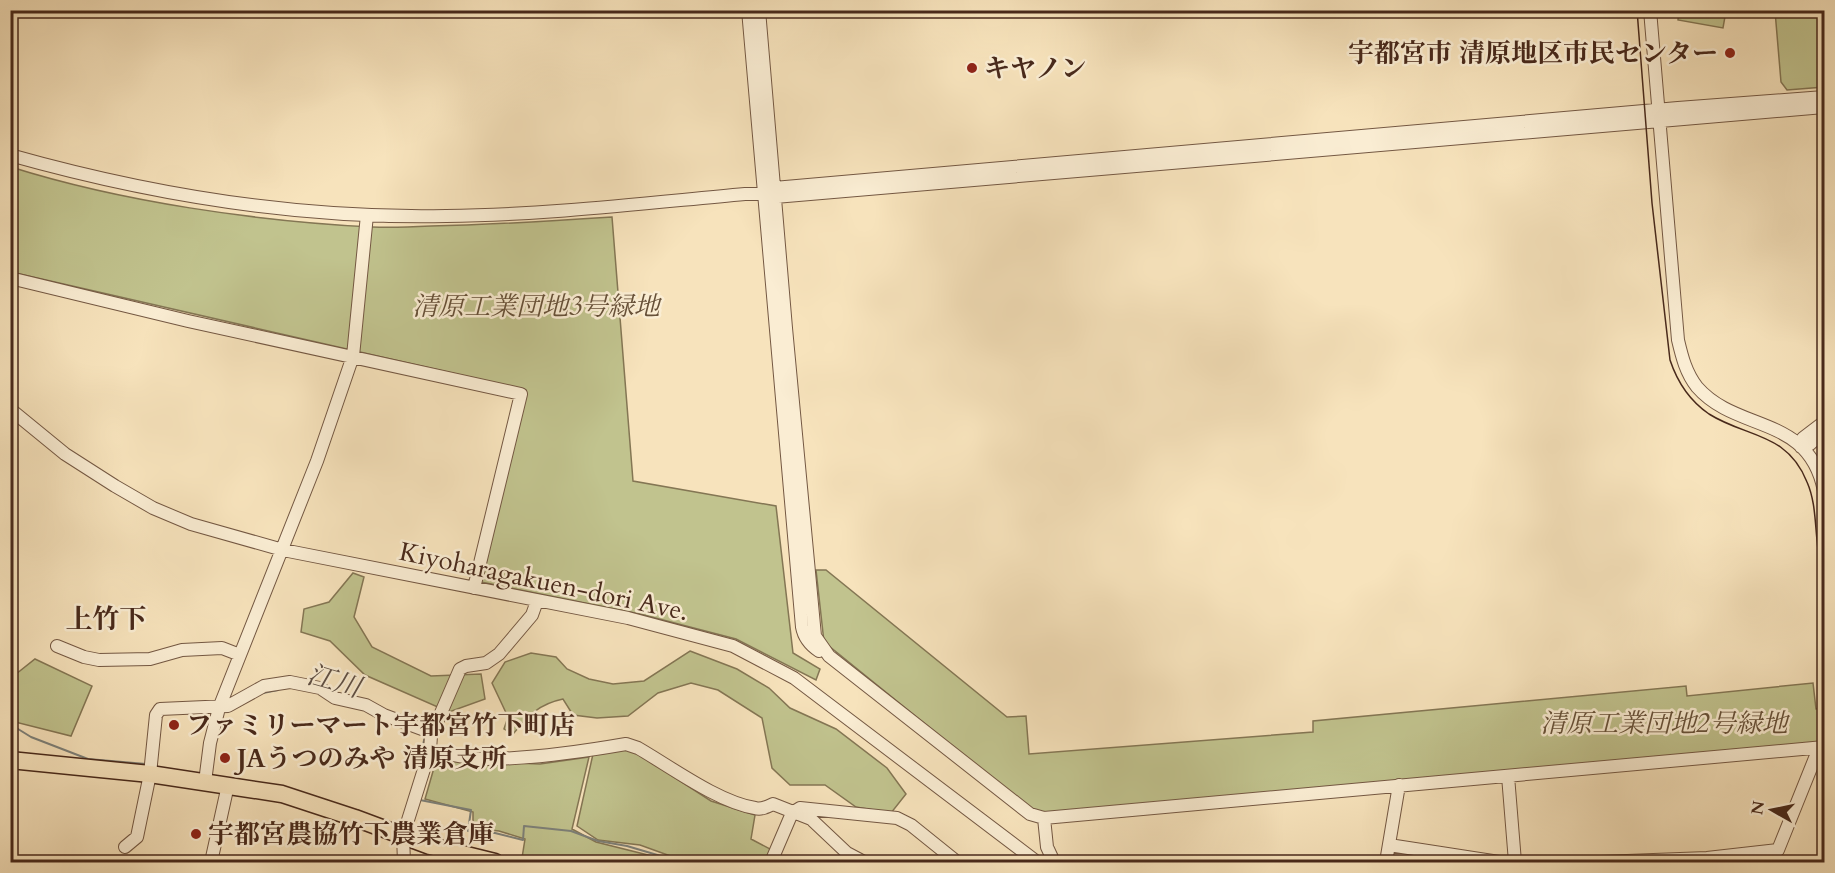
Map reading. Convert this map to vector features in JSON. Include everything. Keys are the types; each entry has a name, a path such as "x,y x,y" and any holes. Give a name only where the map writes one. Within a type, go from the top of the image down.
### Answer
{"highway":[{"path":"10,760 150,774 282,794 430,846 495,862"}],"street":[{"path":"748,10 771,193"},
{"path":"759,10 803,634 819,652 829,656 1030,814 1044,818 1824,747"},
{"path":"1650,10 1678,340 1685,366 1698,388 1716,403 1779,430 1801,447 1814,465 1824,491"},
{"path":"10,155 95,177 171,193 258,206 367,215 489,215 771,193 1659,115 1824,97"},
{"path":"1659,115 1824,106"},
{"path":"205,782 210,743 219,708 317,461 353,356 367,215"},
{"path":"10,278 177,318 521,394 474,588"},
{"name":"Kiyoharagakuen-dori Ave.","path":"10,409 65,454 115,486 153,508 191,524 283,550 628,618 733,646 794,678 1037,862"},
{"path":"1801,447 1803,438 1824,422"},
{"path":"1801,447 1810,444 1824,431"},
{"path":"404,862 403,836 430,750 431,736 460,669 486,663 499,654 532,615 537,601"},
{"path":"57,646 84,657 99,660 150,658 182,650 222,648 240,655"},
{"path":"125,847 137,837 150,774 156,715 160,709 213,706 219,708 228,706 264,686 290,682 320,688 335,698 366,705 384,715 427,731 431,736"},
{"path":"430,750 485,759 543,755 626,744 638,748 720,797 756,809 773,804 812,819 847,853 864,862"},
{"path":"1600,862 1707,858 1778,850 1815,758"},
{"path":"1508,776 1515,862"},
{"path":"211,862 228,785"},
{"path":"1386,862 1399,785"},
{"path":"771,862 792,813 800,808 897,818 911,825 957,862"},
{"path":"1044,818 1047,847 1054,862"},
{"path":"1389,845 1499,862"}],"green space":[{"path":"1679,11 1726,11 1723,28 1678,20"},
{"path":"1775,11 1824,11 1824,87 1787,90 1781,82"},
{"name":"清原工業団地3号緑地","path":"11,167 143,200 236,215 328,224 402,227 612,217 633,481 776,506 793,653 820,669 816,680 736,639 640,614 481,582 526,390 11,272"},
{"name":"清原工業団地2号緑地","path":"816,570 826,570 1007,717 1026,716 1029,754 1313,732 1313,721 1686,686 1687,696 1813,683 1816,709 1823,708 1824,739 1822,743 1043,814 1030,809 824,642"},
{"path":"353,573 364,577 354,617 372,647 431,676 481,674 485,699 449,712 365,675 330,641 301,632 304,609 329,602"},
{"path":"690,651 737,669 769,688 790,708 836,729 887,768 906,794 891,813 856,807 825,785 790,785 772,768 762,718 718,690 691,683 658,693 628,716 597,718 573,715 563,699 535,711 513,734 504,729 508,717 492,683 505,662 531,653 556,657 567,669 589,679 613,684 644,681"},
{"path":"35,659 92,686 71,736 11,721 11,678"},
{"path":"629,748 711,801 755,815 751,839 772,850 767,862 687,862 640,845 598,840 577,826 593,754"},
{"path":"438,754 484,762 540,764 589,757 572,829 596,842 676,862 541,862 522,858 525,839 499,831 473,828 473,812 425,799"}],"waterway":[{"name":"江川","path":"263,693 278,690"},
{"name":"江川","path":"10,724 31,737 88,759 146,764"},
{"name":"江川","path":"424,755 421,754 425,736"},
{"name":"江川","path":"427,778 434,758 432,757"},
{"name":"江川","path":"421,798 420,800 471,810 468,831 495,833 523,840 524,826 571,831 598,841 627,846 681,862"},
{"path":"10,854 13,862"}],"tram line":[{"path":"1637,10 1652,203 1670,360 1685,390 1702,409 1723,422 1777,445 1799,466 1810,489 1813,503 1824,622"}],"place":[{"name":"宇都宮市 清原地区市民センター","path":"1730,53"},
{"name":"キヤノン","path":"972,68"},
{"name":"ファミリーマート宇都宮竹下町店","path":"174,725"},
{"name":"JAうつのみや 清原支所","path":"225,758"},
{"name":"宇都宮農協竹下農業倉庫","path":"196,834"}],"district":[{"name":"上竹下","path":"106,619"}]}
